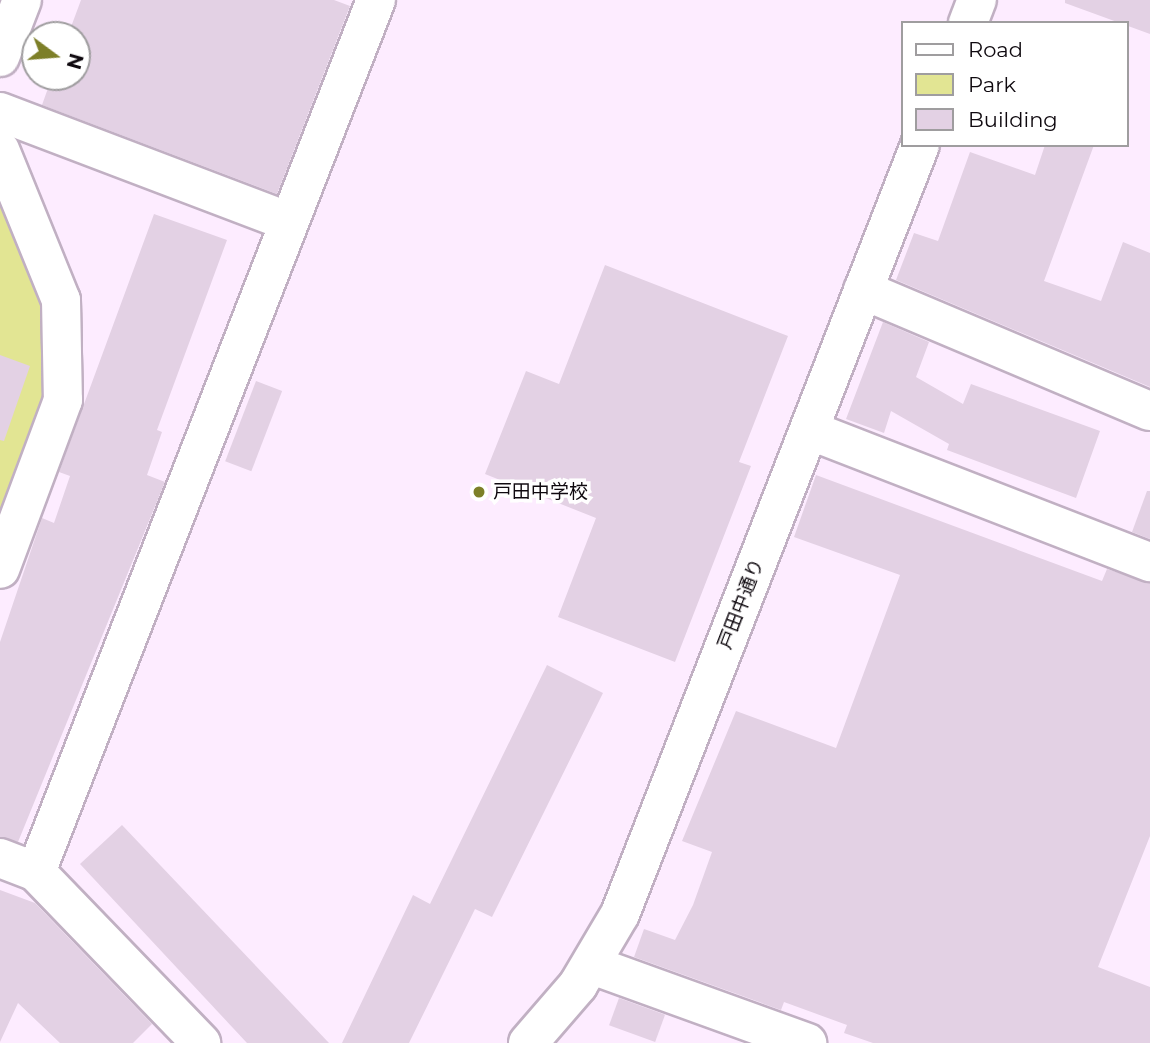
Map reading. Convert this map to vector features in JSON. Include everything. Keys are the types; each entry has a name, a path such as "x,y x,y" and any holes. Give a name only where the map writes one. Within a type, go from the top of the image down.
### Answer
{"street":[{"path":"0,57 22,0"},
{"path":"36,872 376,0"},
{"path":"969,21 977,0"},
{"path":"0,112 289,222"},
{"name":"戸田中通り","path":"528,1043 592,965 620,914 919,147"},
{"path":"0,150 61,300 63,400 0,569"},
{"path":"863,290 1150,411"},
{"path":"809,430 1150,562"},
{"path":"0,858 36,872 201,1043"},
{"path":"592,965 807,1043"}],"green space":[{"path":"0,150 61,300 54,425 0,569"}],"building":[{"path":"81,0 334,0 350,6 277,194 42,105 47,91 91,91 91,21 73,21"},
{"path":"1065,0 1150,0 1150,34 1129,26 1129,21 1114,21 1065,3"},
{"path":"1044,147 1093,147 1044,281 1101,301 1123,242 1150,253 1150,387 896,280 914,233 938,241 970,152 1035,175"},
{"path":"154,214 227,240 157,430 162,432 147,475 165,482 18,842 0,837 0,642 42,518 54,523 70,476 59,472"},
{"path":"605,265 788,336 739,462 751,466 675,662 558,617 596,518 485,474 526,371 559,384"},
{"path":"883,322 929,342 916,377 963,404 971,384 1100,431 1076,498 947,450 949,444 891,411 884,433 846,419"},
{"path":"0,355 30,366 4,441 0,440"},
{"path":"256,381 282,391 251,471 225,461"},
{"path":"816,475 1102,581 1107,569 1150,583 1150,836 1098,967 1150,987 1150,1043 873,1043 844,1033 847,1025 784,1002 781,1010 634,957 644,929 675,940 693,905 712,852 682,841 736,711 836,748 900,575 794,537"},
{"path":"1147,491 1150,491 1150,539 1132,532"},
{"path":"547,665 603,693 492,917 475,909 409,1043 342,1043 413,895 430,904"},
{"path":"122,825 329,1043 247,1043 80,864"},
{"path":"0,890 35,903 152,1024 133,1043 60,1043 18,1003 0,1042"},
{"path":"619,998 665,1015 655,1042 609,1025"}],"place":[{"name":"戸田中学校","path":"479,492"}]}
